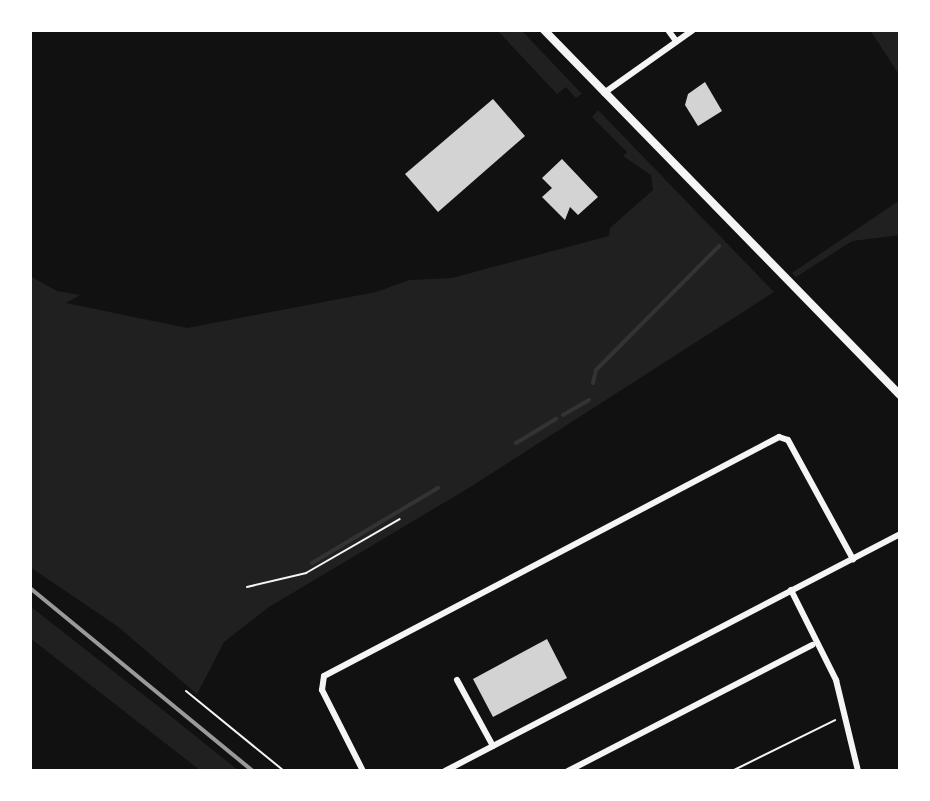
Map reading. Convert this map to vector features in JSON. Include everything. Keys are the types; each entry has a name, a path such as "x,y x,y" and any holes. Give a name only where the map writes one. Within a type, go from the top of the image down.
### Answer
{"street":[{"path":"544,30 900,395"},
{"path":"668,30 676,41"},
{"path":"604,93 693,30"},
{"path":"363,771 322,690 321,678 782,436 853,559"},
{"path":"445,771 900,534"},
{"path":"791,590 831,669 846,716 858,771"},
{"path":"568,771 812,645"},
{"path":"457,680 493,746"}],"path":[{"path":"247,587 306,573 400,519"},
{"path":"186,691 284,771"},
{"path":"732,771 846,716"}],"shaded area":[{"path":"497,30 521,30 582,94 576,98 566,87 557,94"},
{"path":"870,30 900,30 900,76"},
{"path":"598,110 774,292 472,486 269,607 224,642 197,694 117,626 30,567 30,276 57,291 80,295 66,303 187,328 376,292 410,280 452,278 609,236 610,228 653,190 651,175 623,156 627,152 592,117"},
{"path":"900,200 900,235 852,241 796,277 792,273"},
{"path":"30,606 239,771 201,771 30,638"}],"building":[{"path":"705,82 722,111 698,126 685,105 688,94"},
{"path":"493,99 525,136 438,212 405,174"},
{"path":"562,159 598,197 578,215 570,207 565,220 542,197 552,188 542,178"},
{"path":"547,639 567,678 493,717 473,679"}],"waterway":[{"path":"593,383 596,370 719,246"},
{"path":"563,415 589,400"},
{"path":"516,443 556,419"},
{"path":"312,563 438,488"}],"railway":[{"path":"30,588 253,771"}]}
